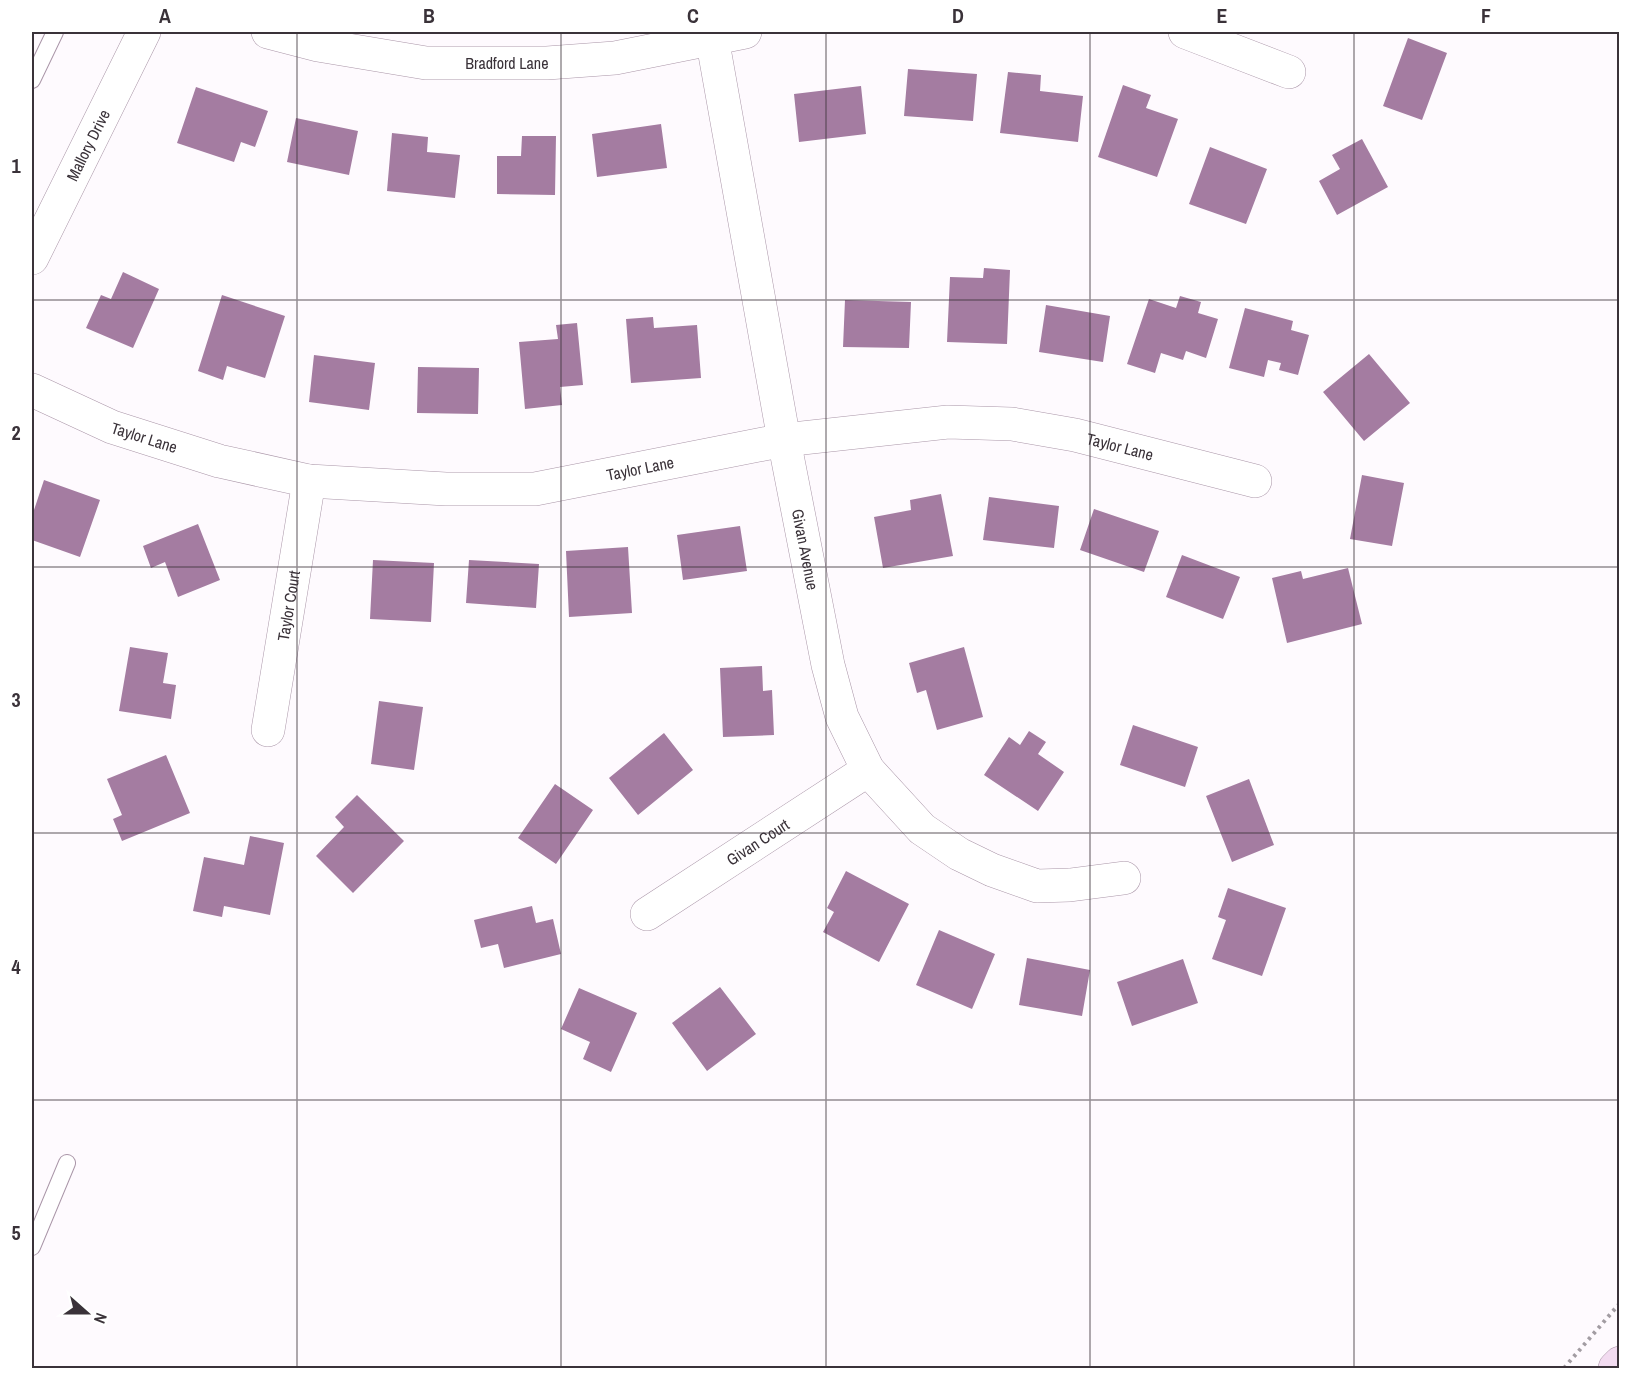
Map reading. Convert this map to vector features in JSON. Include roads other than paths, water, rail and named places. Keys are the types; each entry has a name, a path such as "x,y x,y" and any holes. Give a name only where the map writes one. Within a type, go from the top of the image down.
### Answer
{"street":[{"name":"Mallory Drive","path":"32,258 144,32"},
{"name":"Bradford Lane","path":"268,32 318,45 426,63 559,63 615,58 711,35 745,32"},
{"path":"1185,32 1288,72"},
{"name":"Givan Avenue","path":"711,35 784,440 828,665 842,717 868,770 922,829 959,854 992,870 1037,886 1070,885 1124,878"},
{"name":"Taylor Lane","path":"32,390 112,427 219,460 309,481 446,489 535,489 784,440 948,422 1012,424 1075,435 1255,481"},
{"name":"Taylor Court","path":"268,730 309,481"},
{"name":"Givan Court","path":"647,914 868,770"},
{"path":"1615,1368 1620,1363"}],"lane":[{"path":"32,80 55,32"},
{"path":"32,1247 67,1163"}]}
